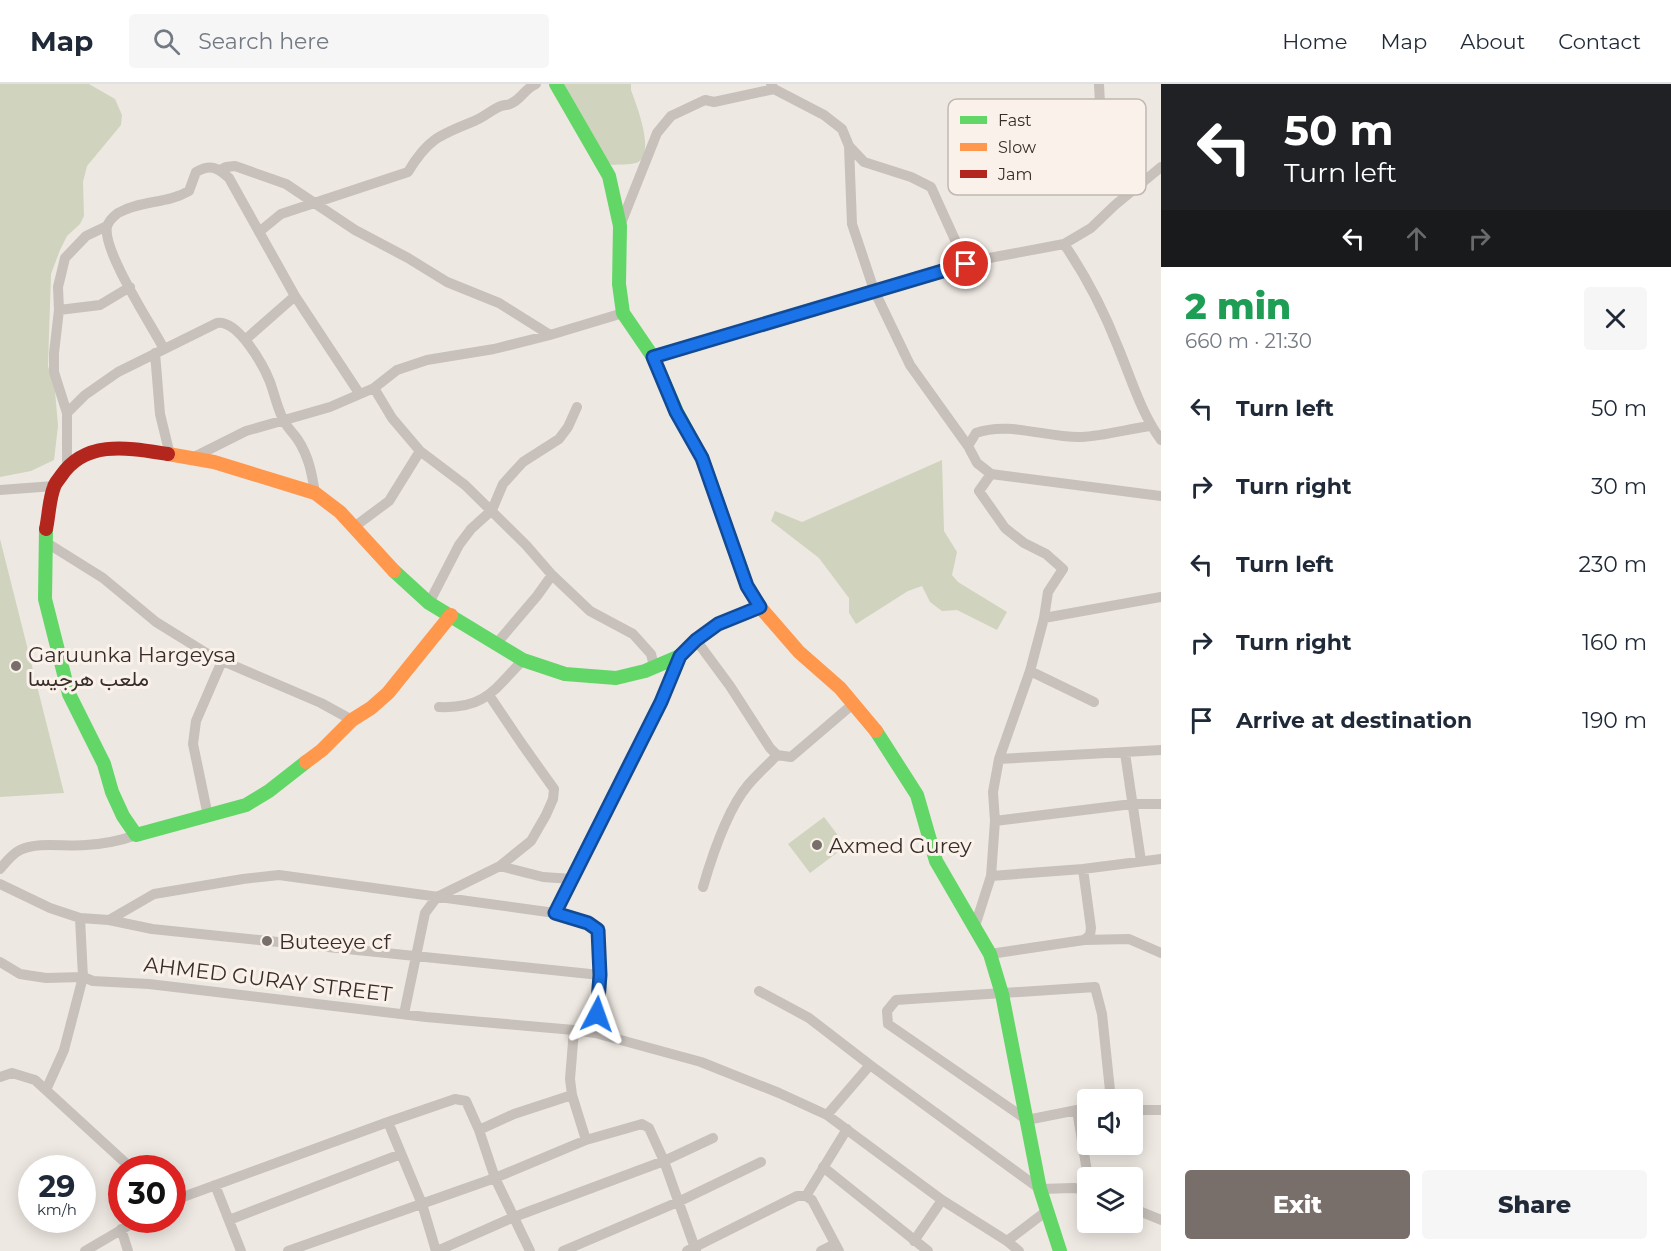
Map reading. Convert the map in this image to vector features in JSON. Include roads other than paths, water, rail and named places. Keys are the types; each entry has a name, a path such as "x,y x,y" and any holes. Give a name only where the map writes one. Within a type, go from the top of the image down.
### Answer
{"street":[{"path":"259,232 281,214 408,172 433,140 445,132 487,115 500,107 512,104 530,86 536,84"},
{"path":"556,84 609,176 620,226 619,284 623,313 653,357 676,412 702,458 747,586 760,607 799,652 840,688 876,731 917,795 936,861 990,954 1002,994 1040,1189 1061,1251"},
{"path":"1099,84 1100,99"},
{"path":"620,226 657,133 671,116 705,100 714,102 772,87 824,115 842,129 849,146 852,224 874,290 910,365 968,446 977,463 991,474 1161,496"},
{"path":"849,146 864,162 911,177 931,187 966,264"},
{"path":"67,467 67,413 54,372 59,310 58,287 65,258 86,236 107,226 116,215 134,205 177,198 189,191 196,172 205,167 214,167 229,178 295,296 359,393"},
{"path":"220,170 226,167 245,169 286,184 355,230 447,282 499,303 550,335"},
{"path":"1146,179 1161,167"},
{"path":"653,357 966,264 1064,244 1091,228 1126,195"},
{"path":"107,226 107,239 114,259 160,351 160,414 170,455"},
{"path":"1064,244 1086,276 1116,341 1150,426 1161,440"},
{"path":"59,310 100,304 130,288"},
{"path":"246,339 295,296"},
{"path":"191,458 246,431 330,407 374,388 397,370 427,360 494,349 550,335 623,313"},
{"path":"67,413 86,395 118,372 217,322 224,322 230,324 246,339 269,380 283,420 299,441 310,462 315,493"},
{"path":"374,388 392,418 420,451 465,485 492,510 552,575 590,611 633,634 651,654 654,666"},
{"path":"429,603 459,545 492,510 503,484 523,462 559,439 568,427 577,407"},
{"path":"968,446 976,433 991,428 1059,437 1084,437 1150,426"},
{"path":"136,835 119,808 104,764 69,694 45,599 47,543 45,537 54,486 67,467 80,456 99,450 127,448 191,458 214,462 315,493 340,512 396,574 429,603 523,660 565,674 616,678 645,671 680,656"},
{"path":"354,526 389,501 420,451"},
{"path":"975,926 991,876 995,821 993,792 999,759 1030,671 1044,618 1048,592 1063,569 1046,554 1024,543 1005,528 980,491 991,474"},
{"path":"0,490 54,486"},
{"path":"47,543 103,578 156,622 222,661 321,703 352,720"},
{"path":"497,643 552,575"},
{"path":"1044,618 1161,597"},
{"path":"555,913 661,702 680,656 696,640 718,624 760,607"},
{"path":"0,869 9,857 22,849 41,846 86,845 124,839 246,805 322,750 352,720 371,708 388,693 451,615"},
{"path":"696,640 777,755 791,757 853,704"},
{"path":"439,707 466,707 489,695 523,660"},
{"path":"208,816 193,744 196,721 222,661"},
{"path":"1030,671 1094,702"},
{"path":"404,1014 425,913 437,897 500,866 531,840 553,799 554,789 489,695"},
{"path":"999,759 1161,750"},
{"path":"1125,753 1141,861"},
{"path":"703,887 713,853 738,800 747,786 777,755"},
{"path":"995,821 1132,804 1161,804"},
{"path":"991,876 1083,869 1161,859"},
{"path":"500,866 543,877 572,879"},
{"path":"1083,869 1091,928 1090,935 1084,940"},
{"path":"109,920 153,894 279,875 555,913 588,923 598,930 600,975 595,1033"},
{"path":"0,884 50,908 80,918 109,920 152,929 600,975"},
{"path":"46,1090 64,1050 83,977 80,918"},
{"path":"990,954 1084,940 1130,939 1161,953"},
{"name":"AHMED GURAY STREET","path":"0,962 20,974 46,978 83,977 93,981 161,985 404,1014 574,1030 595,1033 700,1062 779,1093 827,1115 942,1200 1019,1251"},
{"path":"1077,1111 1027,1120 888,1024 887,1011 896,1000 1095,987 1102,1014 1110,1089"},
{"path":"759,991 809,1018 1040,1189 1077,1188"},
{"path":"574,1030 569,1067 572,1095 586,1140"},
{"path":"827,1115 870,1065"},
{"path":"0,1077 12,1073 35,1080 116,1155"},
{"path":"479,1130 514,1114 572,1095"},
{"path":"186,1196 455,1099 466,1101 479,1130 495,1178 530,1251"},
{"path":"1143,1110 1161,1110"},
{"path":"388,1122 422,1204 436,1251 514,1217 664,1161 713,1138"},
{"path":"288,1251 495,1178 586,1140 642,1124 649,1128 664,1161 693,1250 797,1196 806,1196 812,1200 837,1248 821,1251"},
{"path":"806,1196 847,1130"},
{"path":"229,1220 401,1154"},
{"path":"563,1251 678,1202 761,1162"},
{"path":"822,1167 928,1251"},
{"path":"215,1185 241,1251"},
{"path":"914,1240 942,1200"},
{"path":"1007,1241 1048,1210"},
{"path":"1143,1213 1161,1220"},
{"path":"85,1251 114,1233"},
{"path":"122,1233 128,1251"}],"place":[{"name":"Garuunka Hargeysa ملعب هرجيسا","path":"16,666"},
{"name":"Axmed Gurey","path":"817,845"},
{"name":"Buteeye cf","path":"267,941"}]}
